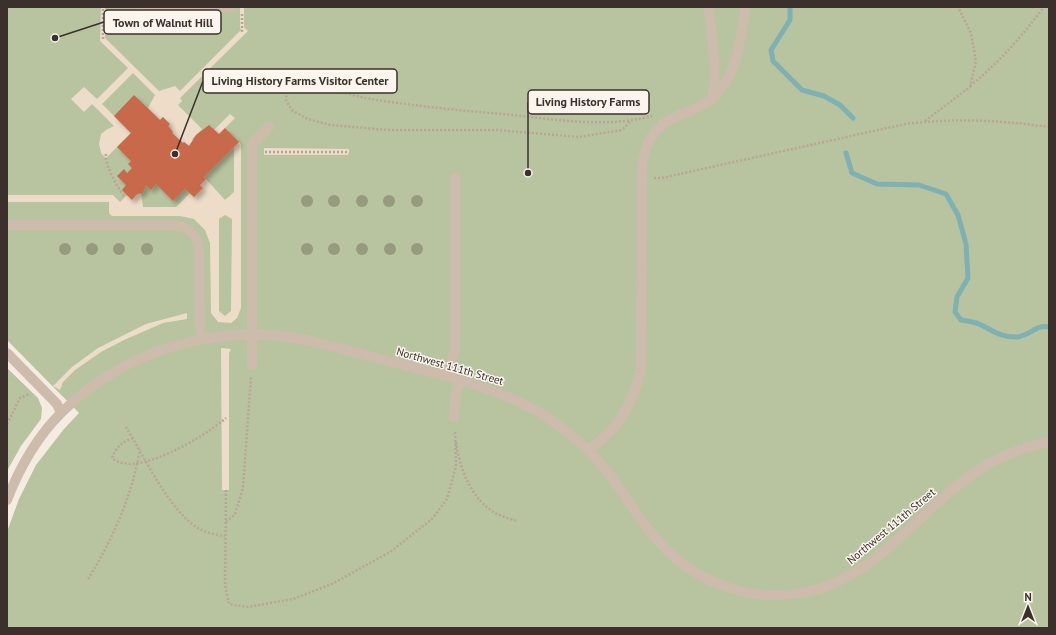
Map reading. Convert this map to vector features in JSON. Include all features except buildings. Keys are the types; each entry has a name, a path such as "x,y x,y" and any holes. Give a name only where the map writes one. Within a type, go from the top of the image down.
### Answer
{"street":[{"path":"145,7 184,9 231,7"},
{"path":"710,7 710,33 715,52 716,74 712,99"},
{"path":"588,450 596,445 624,414 634,395 641,370 642,178 644,151 656,129 667,120 712,99 730,76 746,7"},
{"path":"252,365 252,144 269,127"},
{"path":"446,377 454,348 455,178"},
{"path":"7,225 176,225 189,230 196,237 199,248 200,339"},
{"name":"Northwest 111th Street","path":"7,500 16,478 26,460 61,413 103,380 126,365 167,347 200,339 222,336 285,335 460,380 484,387 516,400 567,430 588,450 603,466 658,541 684,566 713,582 728,588 755,594 776,595 814,590 849,576 867,564 948,493 981,468 1010,454 1049,442"},
{"path":"7,353 57,404 61,413"},
{"path":"454,417 455,397 460,380"}],"path":[{"path":"103,7 103,39"},
{"path":"242,7 242,32"},
{"path":"958,7 971,33 976,61 970,86"},
{"path":"925,122 991,70 1022,36 1044,7"},
{"path":"308,86 392,103 466,111 594,122 630,122 622,130 579,137 497,130 388,130 330,125 308,119 293,111 286,101 287,88 308,86"},
{"path":"642,178 662,178 905,124 942,120 1006,121 1049,127"},
{"path":"252,151 349,152"},
{"path":"106,154 105,162 120,191 125,197"},
{"path":"225,522 236,514 243,488 252,365"},
{"path":"7,424 20,398 32,392"},
{"path":"133,438 124,442 115,450 112,458 118,463 138,463 173,451 201,436 226,418"},
{"path":"126,427 147,460 165,493 184,517 204,531 225,536"},
{"path":"226,490 225,585 229,604 248,607 293,599 332,584 390,552 432,519 447,499 456,466 454,428 464,472 472,492 496,514 517,521"},
{"path":"88,579 112,537 125,506 138,463 140,449"}],"green space":[{"path":"7,7 1049,7 1049,628 7,628 8,529 19,499 36,465 64,429 79,413 7,340"},
{"path":"7,368 38,398 42,408 41,419 21,446 7,471"}],"shaded area":[{"path":"101,7 105,7 105,38 159,91 175,86 180,91 242,29 240,29 240,7 244,7 244,27 248,31 180,98 182,101 178,105 202,129 192,139 194,141 189,146 184,142 183,143 172,133 173,132 163,117 160,120 148,108 155,95 133,73 102,104 131,133 106,158 101,153 99,144 101,134 114,126 92,104 84,112 71,99 84,87 97,99 128,68 100,41"},
{"path":"230,114 235,118 219,134 214,130"},
{"path":"239,142 241,144 241,308 237,318 231,323 218,322 211,313 210,243 205,230 194,219 180,216 112,216 109,213 109,202 7,202 7,195 113,195 120,202 127,195 132,199 137,194 141,194 143,207 176,207 190,193 194,197 200,185 206,179 225,200 234,192 234,147","holes":["225,215 232,219 231,311 225,316 219,311 219,219"]},
{"path":"264,148 349,149 349,152 348,155 264,155"},
{"path":"187,313 187,319 163,323 101,352 75,370 63,382 60,390 53,386 72,367 98,348 146,324"},
{"path":"221,348 231,349 229,353 229,490 222,490"}],"waterway":[{"path":"790,7 790,20 771,50 773,61 802,90 824,96 840,105 853,118"},
{"path":"846,153 852,173 877,184 919,185 946,194 958,215 966,244 968,278 957,297 955,312 961,320 977,323 997,333 1012,337 1025,335 1041,327 1049,327"}],"place":[{"name":"Town of Walnut Hill","path":"55,38"},
{"name":"Living History Farms Visitor Center","path":"175,154"},
{"name":"Living History Farms","path":"528,173"}]}
